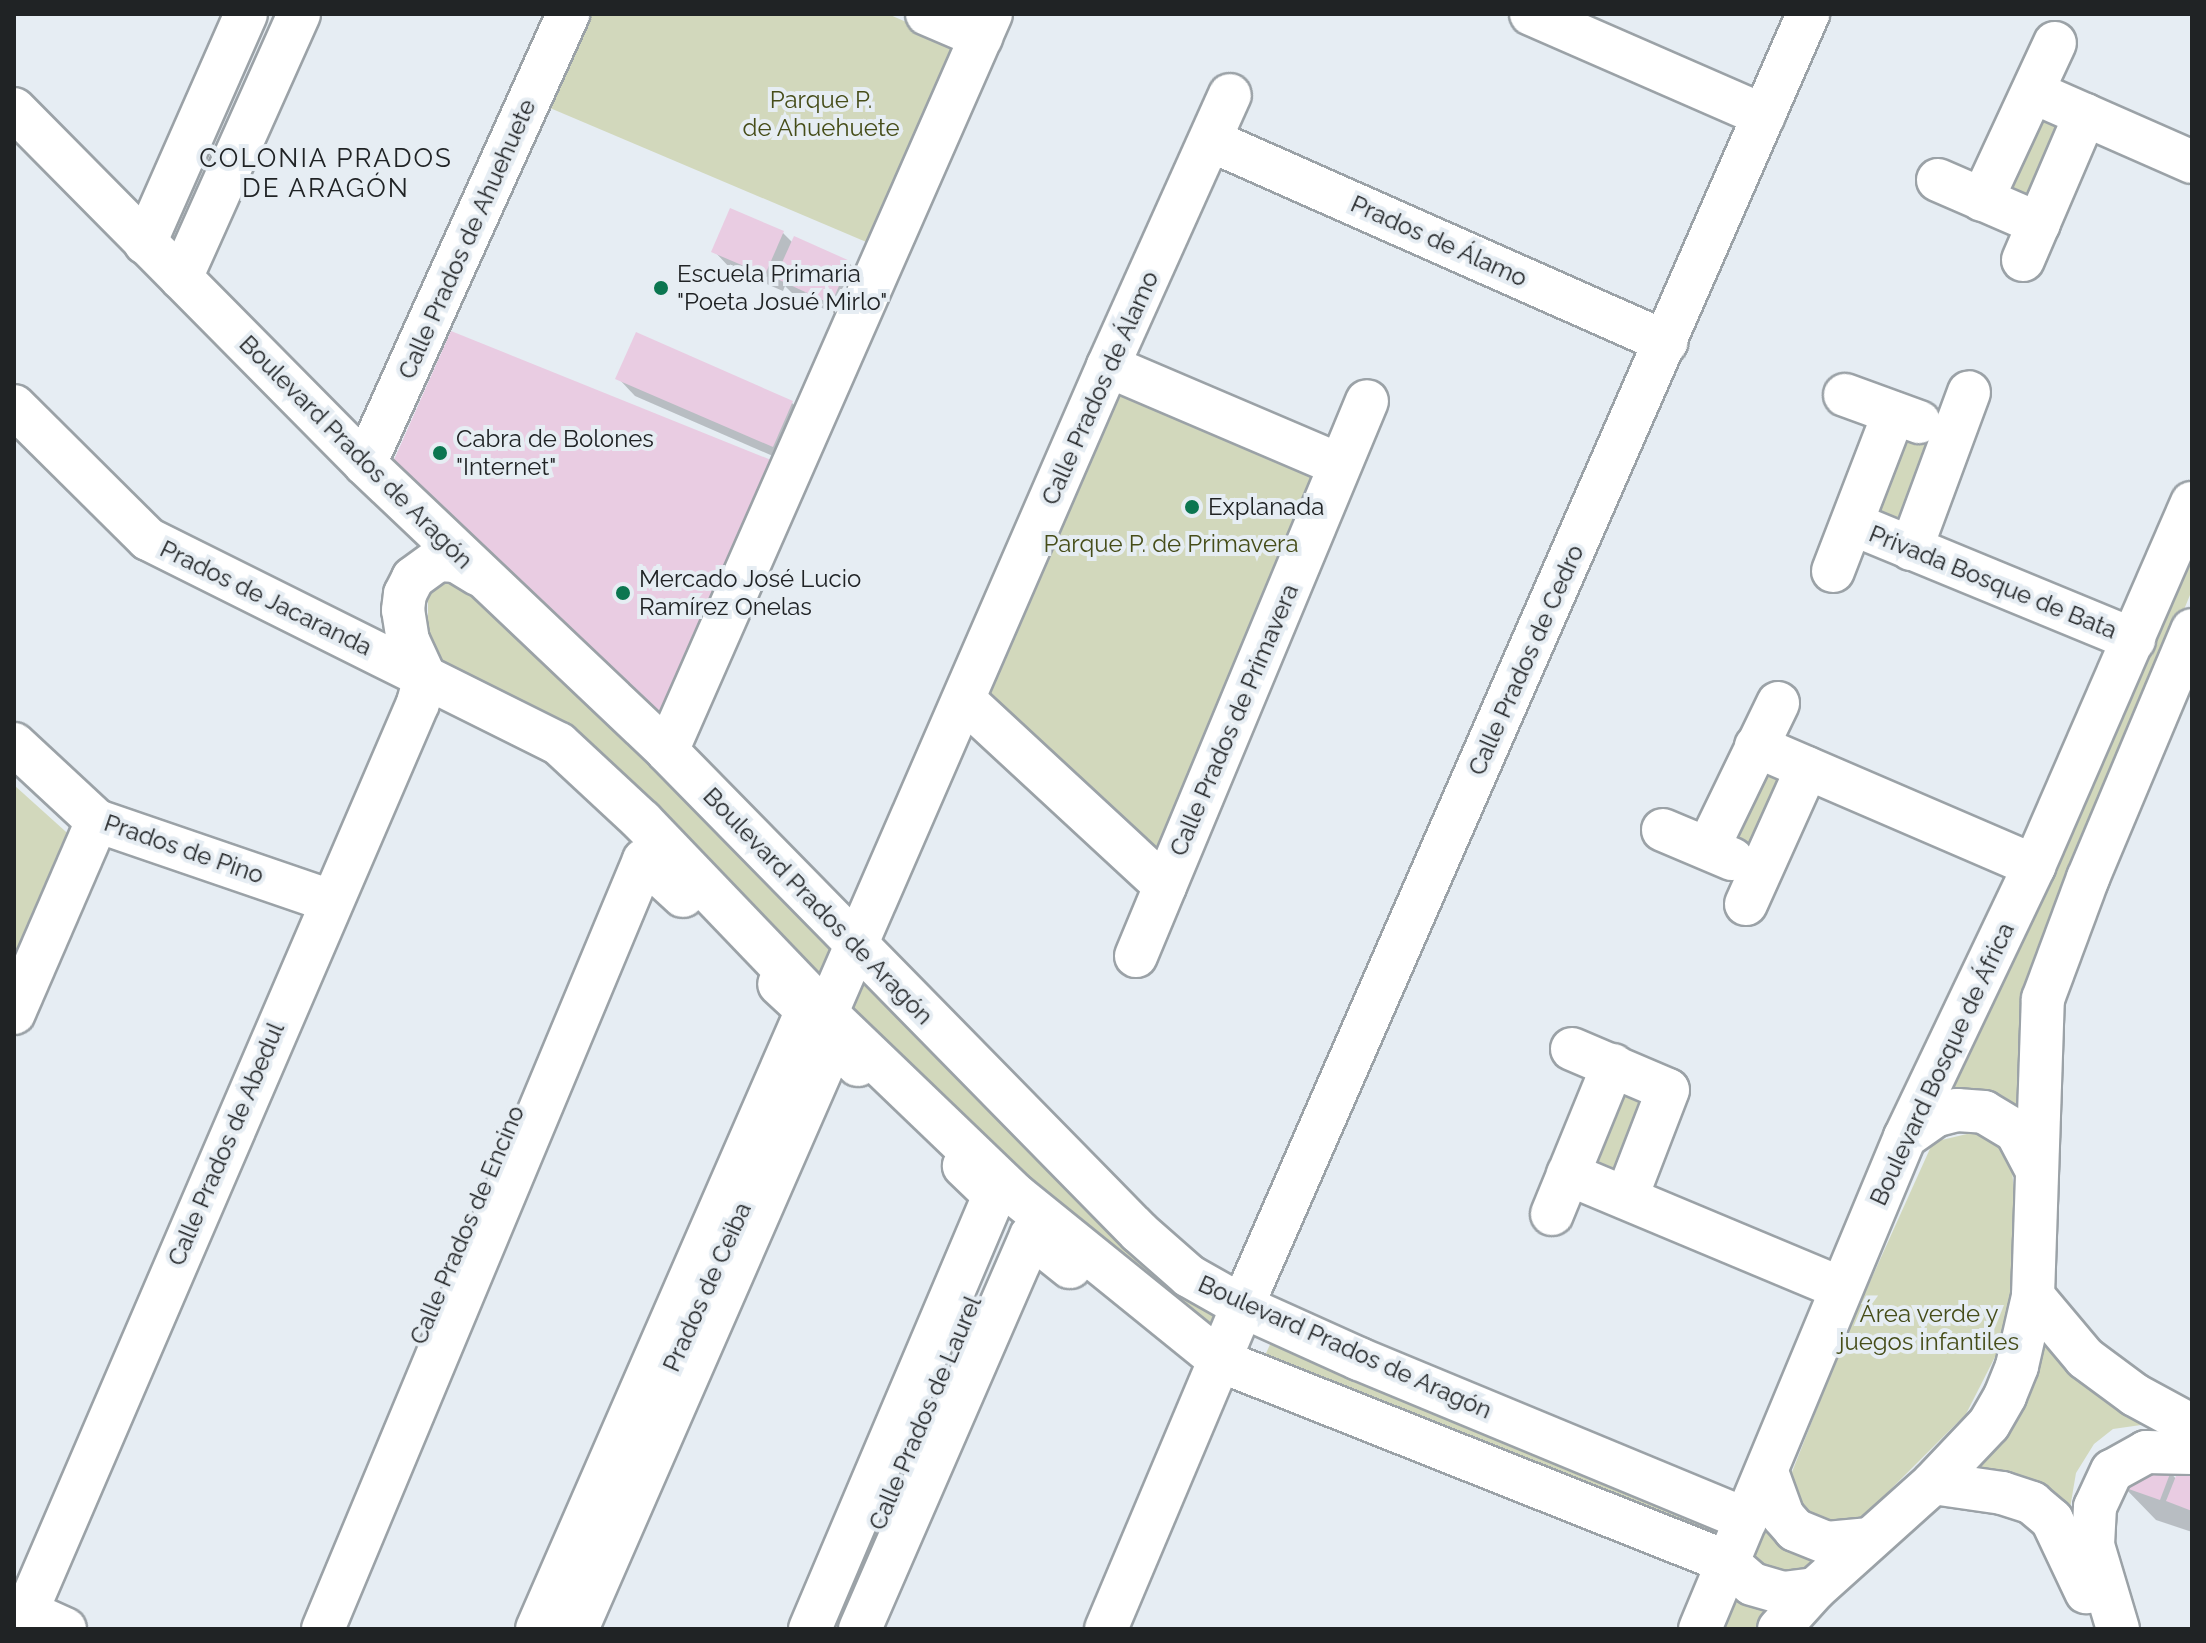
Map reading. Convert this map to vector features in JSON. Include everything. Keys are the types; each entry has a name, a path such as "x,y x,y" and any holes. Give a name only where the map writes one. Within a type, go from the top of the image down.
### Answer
{"street":[{"path":"145,243 246,14"},
{"path":"181,278 299,14"},
{"name":"Calle Prados de Ahuehuete","path":"365,464 568,14"},
{"path":"667,751 986,26 927,14"},
{"path":"1531,14 1764,116"},
{"name":"Calle Prados de Cedro","path":"1106,1629 1808,14"},
{"path":"1982,200 2035,93 2055,43"},
{"path":"2035,93 2192,162"},
{"name":"Calle Prados de Álamo","path":"857,946 1108,366 1212,141 1230,95"},
{"name":"Boulevard Prados de Aragón","path":"14,109 365,464 667,751 1139,1232 1189,1276 1244,1307 1359,1359 1746,1519"},
{"path":"1938,180 1982,200 2031,242 2085,115"},
{"name":"Prados de Álamo","path":"1212,141 1666,342"},
{"path":"1108,366 1340,465"},
{"path":"1911,549 1969,392"},
{"path":"1845,395 1952,433"},
{"name":"Calle Prados de Primavera","path":"1136,956 1367,401"},
{"name":"Prados de Jacaranda","path":"14,406 148,539 425,677"},
{"path":"1833,571 1894,413"},
{"name":"Boulevard Bosque de África","path":"1700,1629 1905,1137 2034,866 2192,503"},
{"name":"Privada Bosque de Bata","path":"1853,524 2134,640"},
{"path":"425,677 408,641 403,610 405,594 413,578 438,560 456,561 479,575"},
{"path":"1779,1629 1815,1589 1933,1483 1989,1424 2005,1396 2017,1366 2033,1296 2044,995 2088,878 2192,630"},
{"name":"Boulevard Prados de Aragón","path":"425,677 559,744 642,821 827,1014 1017,1196 1221,1361 1727,1562 1738,1575 1767,1590 1783,1593 1815,1589"},
{"name":"Calle Prados de Abedul","path":"65,1629 20,1609 418,703 425,677"},
{"name":"Calle Prados de Primavera","path":"964,700 1165,886"},
{"path":"1708,848 1778,703"},
{"name":"Prados de Pino","path":"14,744 97,821 331,901"},
{"path":"1756,746 2034,866"},
{"path":"1663,830 1708,848 1752,887 1807,768"},
{"path":"14,1013 97,821"},
{"name":"Calle Prados de Encino","path":"293,1629 642,821"},
{"path":"323,1629 644,860 807,1010 537,1629"},
{"name":"Prados de Ceiba","path":"557,1629 857,946"},
{"path":"577,1629 834,1041 994,1195 810,1629"},
{"path":"1572,1049 1668,1090 1627,1196"},
{"path":"1552,1214 1613,1065"},
{"path":"1905,1137 1937,1115 1957,1110 1984,1112 2016,1131 2036,1169"},
{"path":"1568,1174 1627,1196 1841,1288"},
{"name":"Calle Prados de Laurel","path":"833,1629 1017,1196"},
{"path":"860,1629 1031,1236 1192,1362 1079,1629"},
{"path":"2033,1296 2085,1358 2135,1395 2192,1426"},
{"path":"2073,1559 2078,1511 2085,1482 2105,1455 2131,1439 2176,1433 2192,1436"},
{"path":"2118,1629 2093,1545 2095,1507 2112,1471 2146,1452 2192,1453"},
{"path":"1767,1472 1783,1516 1795,1530 1827,1543 1870,1539"},
{"path":"1933,1483 2002,1493 2032,1503 2052,1520 2073,1559 2101,1629"}],"green space":[{"name":"Parque P. de Ahuehuete","path":"590,14 888,14 954,43 959,60 871,244 550,108"},
{"path":"2035,111 2070,126 2035,206 1996,193"},
{"name":"Parque P. de Primavera","path":"1116,387 1321,482 1158,856 983,698"},
{"path":"1903,427 1940,440 1906,536 1867,520"},
{"path":"2192,529 2192,590 2032,983 2022,1122 1940,1097"},
{"path":"444,580 467,585 1037,1152 1217,1305 1215,1326 1207,1329 1196,1325 436,661 428,644 428,590"},
{"path":"1760,760 1794,773 1753,862 1721,848"},
{"path":"14,785 75,840 14,976"},
{"path":"1624,1074 1659,1089 1624,1179 1587,1166"},
{"name":"Área verde y juegos infantiles","path":"1984,1130 2010,1150 2014,1191 2013,1296 1996,1355 1966,1414 1841,1539 1781,1500 1846,1335 1933,1142"},
{"path":"1274,1336 1720,1524 1721,1534 1715,1542 1262,1362"},
{"path":"2043,1336 2155,1423 2113,1429 2094,1444 2076,1473 2068,1520 1969,1471"},
{"path":"1767,1517 1822,1554 1812,1579 1754,1565 1752,1544"},
{"path":"1738,1580 1785,1604 1765,1629 1711,1629"}],"building":[{"path":"730,208 784,231 765,275 711,252"},
{"path":"794,236 850,261 831,304 775,278"},
{"name":"Mercado José Lucio Ramírez Onelas","path":"451,331 776,462 662,723 393,462"},
{"path":"636,332 793,401 773,447 615,379"},
{"path":"2147,1462 2171,1471 2160,1500 2120,1486"},
{"path":"2178,1471 2192,1477 2192,1511 2166,1501"}],"place":[{"name":"Escuela Primaria \"Poeta Josué Mirlo\"","path":"661,288"},
{"name":"Cabra de Bolones \"Internet\"","path":"440,453"},
{"name":"Explanada","path":"1192,507"},
{"name":"Mercado José Lucio Ramírez Onelas","path":"623,593"}],"district":[{"name":"COLONIA PRADOS DE ARAGÓN","path":"326,174"}]}
